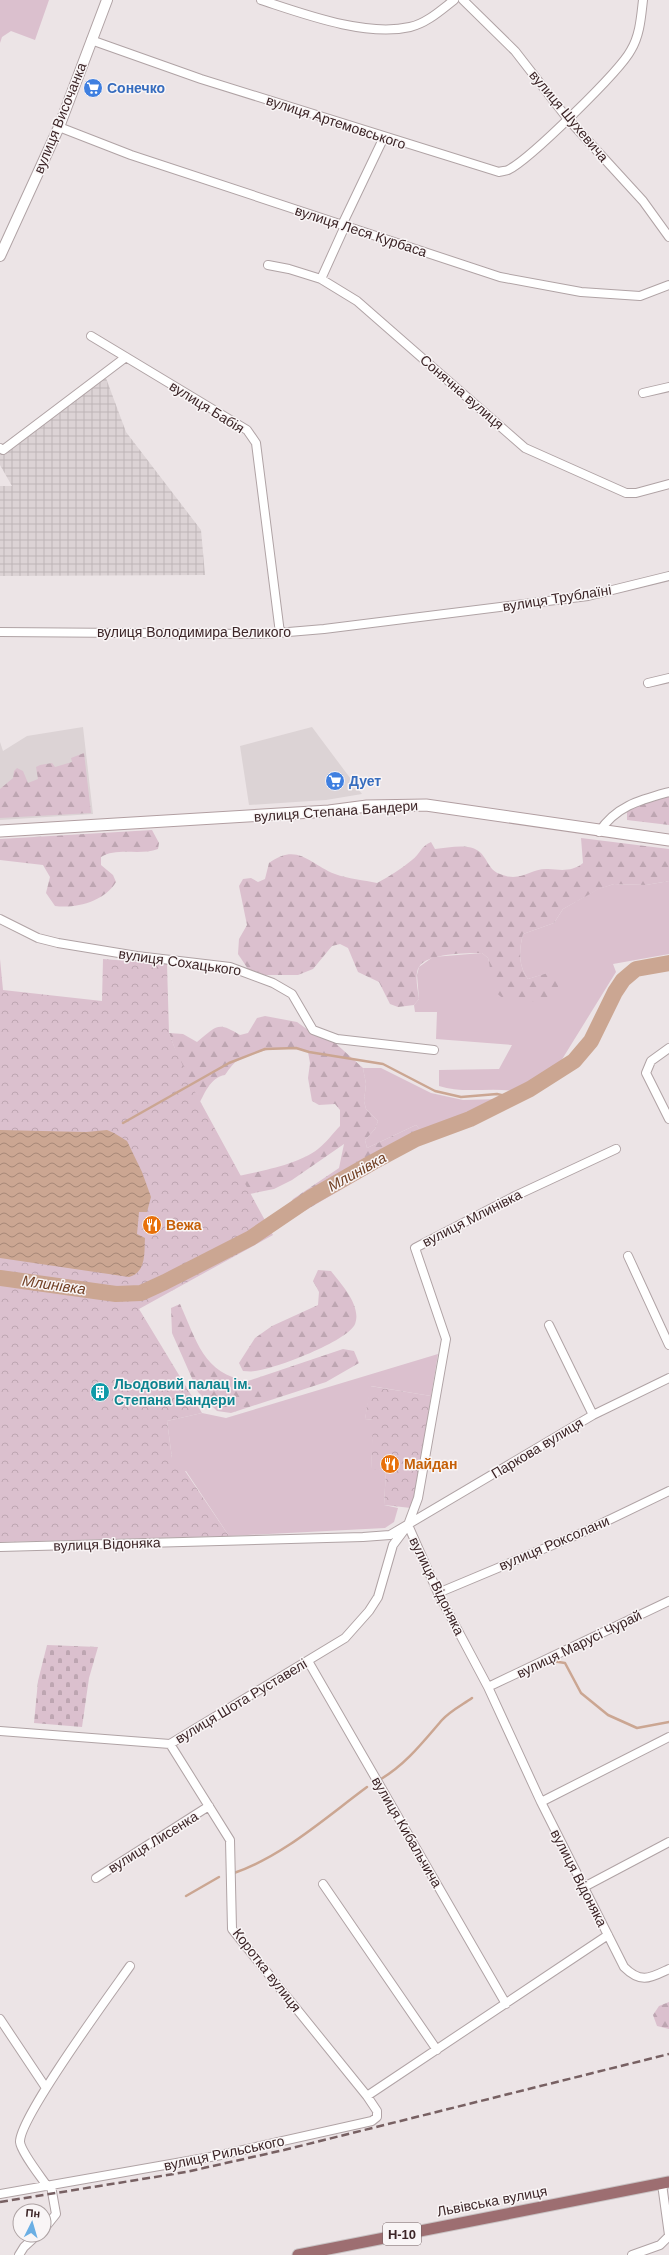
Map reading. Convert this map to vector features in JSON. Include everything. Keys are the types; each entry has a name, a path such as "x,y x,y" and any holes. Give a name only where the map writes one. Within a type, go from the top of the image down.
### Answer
{"main road":[{"name":"вулиця Степана Бандери","path":"0,831 329,812 367,806 426,806 598,832 669,840"},
{"name":"Львівська вулиця","path":"298,2255 665,2183"}],"street":[{"name":"вулиця Височанка","path":"0,256 59,127 107,0"},
{"path":"261,0 291,10 352,26 389,29 411,26 433,17 454,0"},
{"name":"вулиця Шухевича","path":"463,0 515,51 567,118 643,201 669,237"},
{"name":"вулиця Артемовського","path":"91,40 201,79 500,172 508,170 519,163 626,60 638,35 643,0"},
{"name":"вулиця Леся Курбаса","path":"59,127 131,155 500,277 574,291 640,296 669,285"},
{"path":"321,279 384,137"},
{"name":"Сонячна вулиця","path":"268,265 289,269 321,279 357,301 525,448 626,493 636,493 669,484"},
{"name":"вулиця Бабія","path":"91,336 247,430 253,437 256,443 280,633"},
{"path":"0,448 3,450 126,357"},
{"path":"643,393 669,386"},
{"name":"вулиця Трублаїні","path":"435,616 588,596 669,576"},
{"name":"вулиця Володимира Великого","path":"0,632 280,633 435,616"},
{"path":"648,683 669,678"},
{"path":"598,832 608,817 638,801 669,792"},
{"name":"вулиця Сохацького","path":"0,919 38,938 58,943 137,956 230,967 272,983 292,994 313,1030 337,1038 434,1050"},
{"path":"669,1048 651,1061 646,1073 669,1119"},
{"name":"вулиця Млинівка","path":"408,1525 418,1498 446,1339 415,1248 515,1196 616,1149"},
{"path":"628,1256 669,1345"},
{"path":"549,1325 593,1415"},
{"name":"Паркова вулиця","path":"408,1525 593,1415 669,1378"},
{"name":"вулиця Роксолани","path":"438,1593 586,1531 669,1491"},
{"name":"вулиця Відоняка","path":"0,1547 362,1537 390,1535 408,1525 438,1593 488,1687 541,1802 624,1967 636,1977 651,1978 669,1968"},
{"name":"вулиця Шота Руставелі","path":"0,1731 170,1744 345,1638 369,1611 378,1597 393,1545 408,1525"},
{"name":"вулиця Марусі Чурай","path":"488,1687 669,1601"},
{"name":"вулиця Кибальчича","path":"308,1661 506,2004"},
{"path":"541,1802 669,1737"},
{"name":"Коротка вулиця","path":"170,1744 230,1840 232,1929 367,2096"},
{"name":"вулиця Лисенка","path":"96,1878 209,1806"},
{"path":"584,1887 669,1842"},
{"path":"323,1884 437,2050"},
{"path":"367,2096 608,1935"},
{"path":"52,2219 56,2214 49,2186 20,2144 20,2135 46,2088 130,1966"},
{"path":"0,2019 46,2088"},
{"name":"вулиця Рильського","path":"0,2194 216,2156 372,2121 376,2117 377,2111 367,2096"},
{"path":"632,2255 660,2245 669,2235 665,2183"},
{"path":"19,2255 29,2243"}],"shaded area":[{"path":"103,370 126,432 201,530 205,575 0,576 0,486 12,486 0,465 0,446"},
{"path":"83,727 93,814 0,820 0,742 3,751 27,736"},
{"path":"312,727 362,794 326,800 249,805 240,746"}],"green space":[{"path":"0,0 49,0 35,40 11,31 2,37 0,43"},
{"path":"84,753 91,813 0,818 0,789 13,778 14,771 17,768 23,771 28,783 38,779 36,767 52,763 55,767 72,762 71,758"},
{"path":"669,794 669,825 627,820 627,808"},
{"path":"152,830 159,843 158,849 144,852 121,852 107,854 101,857 101,865 113,875 116,882 105,894 97,899 81,905 63,907 55,906 46,893 50,877 43,865 0,860 0,839"},
{"path":"581,838 669,849 669,881 646,885 614,884 599,889 563,909 554,923 523,934 520,957 522,968 528,979 551,972 557,978 559,985 555,993 544,999 519,1002 505,999 500,996 497,993 493,983 488,958 482,953 438,956 423,962 419,967 417,974 419,999 414,1005 398,1007 390,1004 379,982 358,972 348,948 340,944 332,946 313,969 298,975 265,975 248,969 238,954 239,939 247,925 239,886 243,879 251,878 258,882 265,879 269,863 279,857 288,854 296,855 303,857 340,876 377,883 415,858 425,846 431,842 435,849 468,847 474,849 480,852 494,871 514,877 542,869 566,870 579,866 583,863"},
{"path":"669,881 669,954 613,964 616,972 561,1061 514,1091 457,1090 439,1086 439,1070 499,1069 512,1045 436,1039 437,1012 415,1012 414,1005 419,999 417,975 419,967 433,957 482,953 488,958 496,990 551,972 528,979 522,968 520,957 523,934 554,923 563,909 598,889 614,884 646,885"},
{"path":"0,959 3,990 102,1001 103,959 167,964 169,1033 174,1046 194,1090 273,1235 139,1309 202,1413 167,1421 172,1458 180,1457 182,1471 185,1471 229,1536 0,1542"},
{"path":"265,1016 297,1022 311,1032 333,1041 363,1068 366,1084 364,1101 366,1109 378,1121 375,1129 365,1140 367,1148 416,1125 421,1131 418,1145 294,1217 288,1206 293,1199 339,1168 344,1144 292,1180 274,1189 225,1199 238,1176 258,1172 301,1159 321,1147 340,1126 340,1110 335,1104 319,1105 312,1101 308,1078 310,1063 308,1052 291,1049 272,1049 237,1061 225,1075 220,1076 211,1083 197,1108 169,1033 183,1034 197,1042 217,1027 226,1028 240,1035 248,1033 257,1018"},
{"path":"363,1068 381,1068 431,1093 463,1100 501,1099 466,1117 421,1131 416,1125 367,1148 365,1140 375,1129 378,1121 366,1109 364,1101 366,1084"},
{"path":"318,1270 331,1271 345,1289 353,1303 356,1310 356,1317 355,1324 350,1331 326,1346 294,1360 265,1369 243,1371 239,1363 255,1338 272,1326 318,1305 319,1292 313,1281"},
{"path":"180,1304 197,1343 204,1354 211,1363 221,1371 233,1377 248,1381 343,1349 354,1351 359,1363 326,1382 231,1413 217,1411 198,1392 172,1333 171,1308"},
{"path":"438,1354 431,1396 371,1386 365,1419 374,1420 371,1468 386,1470 384,1505 398,1508 394,1522 385,1528 229,1536 186,1471 182,1472 172,1458 167,1421 202,1413 226,1418"},
{"path":"370,1386 431,1396 416,1496 411,1508 384,1505 386,1470 371,1469 373,1420 365,1419"},
{"path":"47,1645 98,1647 89,1678 82,1727 34,1723 38,1681"},
{"path":"669,2002 669,2029 657,2026 653,2015 659,2006"}],"water":[{"path":"0,1130 86,1132 107,1130 127,1141 142,1172 151,1197 147,1212 139,1212 137,1234 145,1238 143,1261 139,1271 129,1277 0,1258"}],"waterway":[{"name":"Млинівка","path":"0,1278 116,1294 141,1293 165,1282 251,1238 310,1198 416,1139 470,1119 530,1089 574,1061 591,1041 615,992 623,980 636,969 669,963"},
{"path":"123,1123 229,1063 265,1049 296,1048 309,1052 383,1064 435,1091 461,1097 497,1094 514,1098"},
{"path":"537,1668 552,1661 565,1663 581,1693 608,1715 637,1728 669,1722"},
{"path":"381,1779 406,1760 445,1717 472,1698"},
{"path":"234,1873 270,1857 303,1835 367,1787"},
{"path":"186,1896 219,1877"}],"railway":[{"path":"0,2202 186,2172 284,2150 669,2054"}],"place":[{"name":"Сонечко","path":"93,88"},
{"name":"Дует","path":"335,781"},
{"name":"Вежа","path":"152,1225"},
{"name":"Льодовий палац ім. Степана Бандери","path":"100,1392"},
{"name":"Майдан","path":"390,1464"}]}
